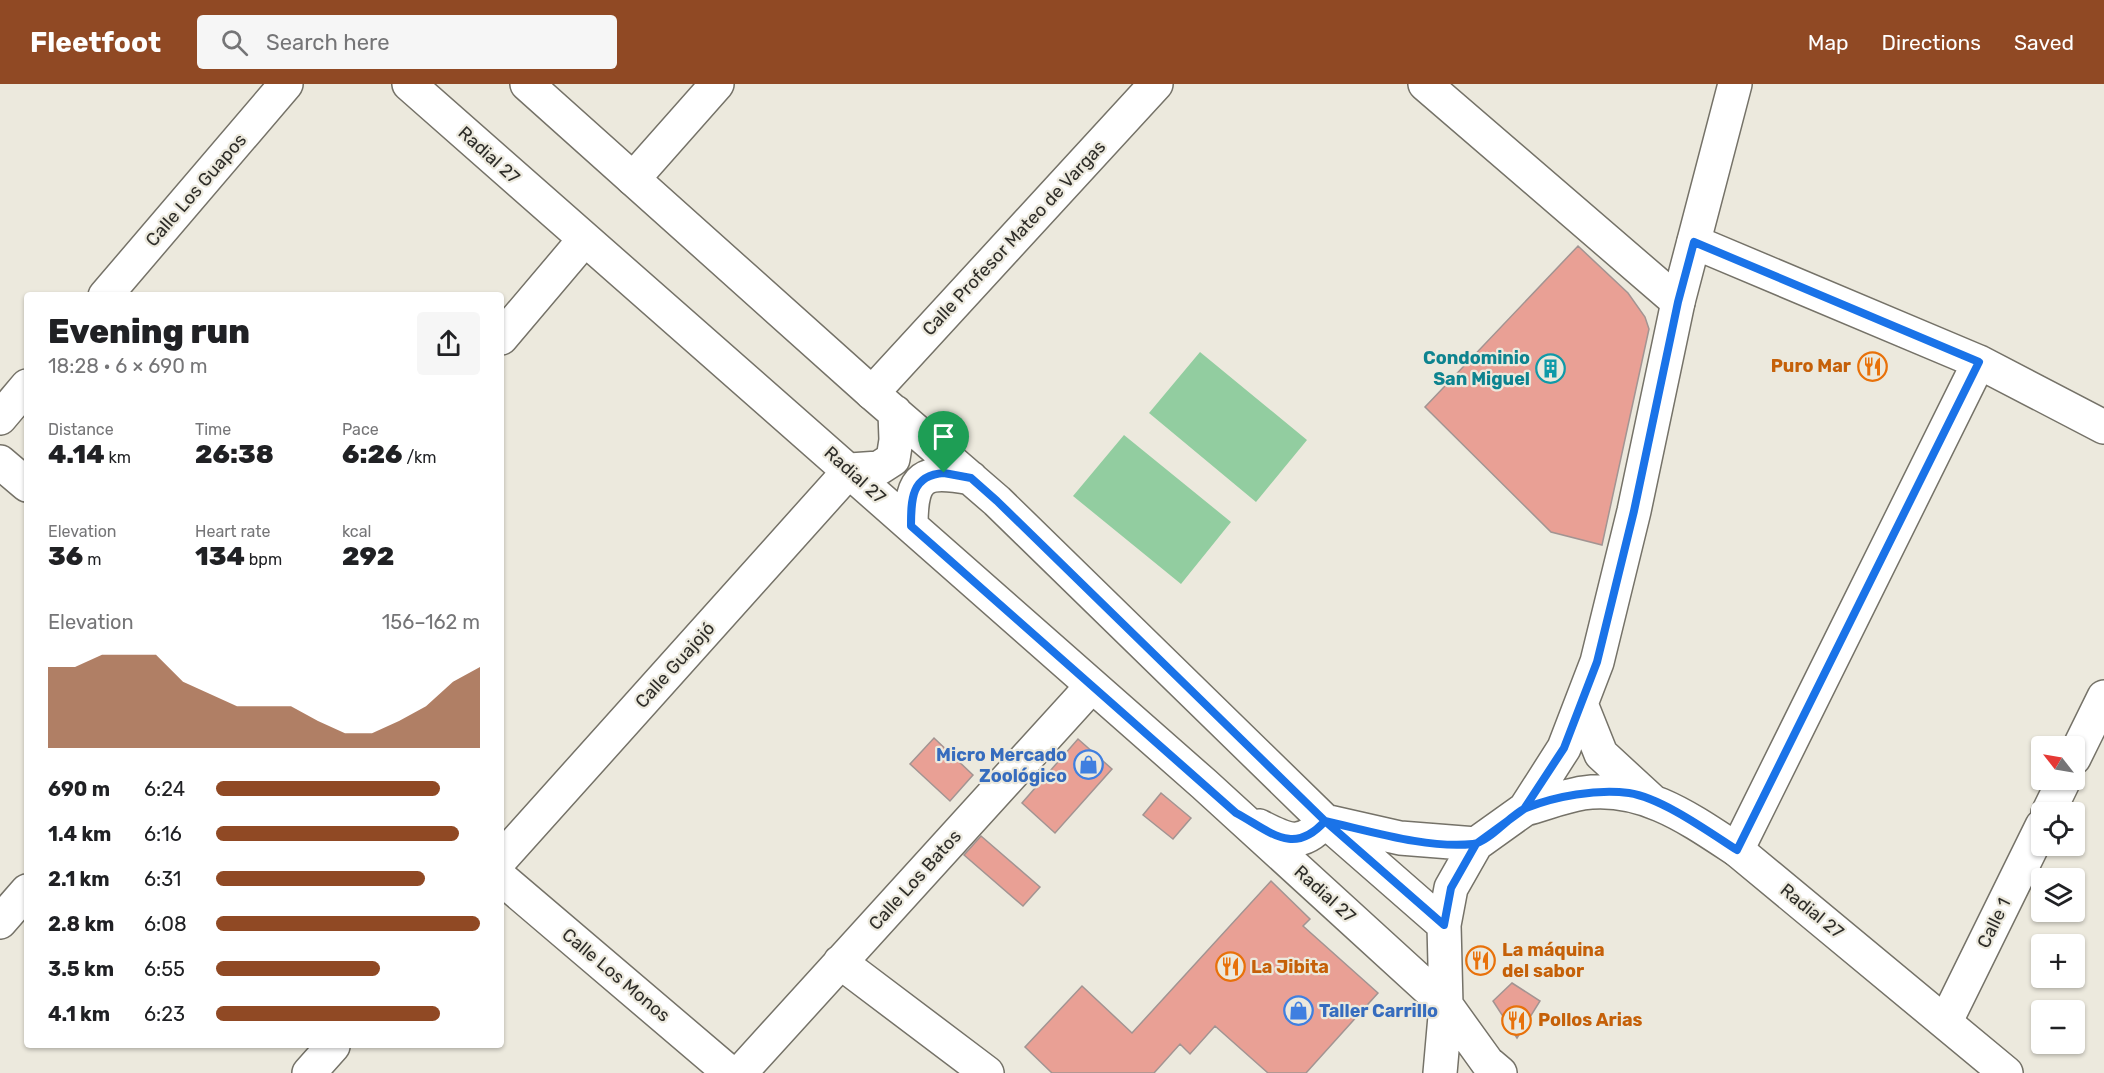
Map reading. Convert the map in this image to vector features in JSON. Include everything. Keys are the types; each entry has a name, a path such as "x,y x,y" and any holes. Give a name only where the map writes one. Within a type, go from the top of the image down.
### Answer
{"street":[{"name":"Calle Los Guapos","path":"108,292 286,84"},
{"name":"Radial 27","path":"409,84 1236,813 1446,1005 1487,1062 1500,1073"},
{"path":"528,84 971,478 1325,821 1444,925"},
{"path":"633,179 717,84"},
{"name":"Calle Profesor Mateo de Vargas","path":"884,402 1156,84"},
{"path":"1425,84 1678,302"},
{"path":"1440,1073 1446,1005 1444,925 1451,888 1476,844 1524,809 1564,748 1597,662 1634,511 1678,302 1735,84"},
{"path":"504,334 584,240"},
{"path":"1694,242 1979,362 2104,427"},
{"path":"1737,850 1979,362"},
{"path":"0,418 24,390"},
{"path":"850,471 879,468 893,459 896,440 884,402"},
{"path":"0,462 24,482"},
{"name":"Calle Guajojó","path":"504,856 850,471"},
{"path":"911,526 911,502 915,489 924,478 944,473 971,478"},
{"name":"Calle Los Batos","path":"740,1073 1091,687"},
{"path":"2085,736 2104,698"},
{"path":"1581,704 1601,754 1652,801"},
{"name":"Radial 27","path":"1524,809 1584,793 1629,793 1652,801 1696,823 1737,850 2006,1073"},
{"path":"1236,813 1283,838 1299,840 1310,836 1325,821"},
{"path":"1325,821 1400,838 1476,844"},
{"name":"Calle 1","path":"1946,1021 2031,848"},
{"name":"Calle Los Monos","path":"504,881 730,1073"},
{"path":"0,922 24,894"},
{"path":"840,962 987,1073"},
{"path":"309,1073 331,1048"}],"green space":[{"path":"1200,352 1307,440 1256,502 1149,413"},
{"path":"1124,435 1231,522 1181,584 1073,496"}],"building":[{"name":"Condominio San Miguel","path":"1578,246 1628,293 1645,317 1649,329 1602,545 1551,532 1425,407"},
{"path":"934,738 973,775 950,801 910,764"},
{"path":"1078,739 1112,769 1055,833 1022,803"},
{"path":"1161,793 1191,818 1173,839 1143,815"},
{"path":"981,836 1040,887 1023,906 964,855"},
{"path":"1271,881 1310,919 1303,926 1378,993 1306,1073 1268,1073 1215,1026 1190,1054 1180,1044 1154,1073 1052,1073 1025,1047 1082,986 1132,1033"},
{"name":"Pollos Arias","path":"1512,983 1540,1001 1517,1038 1493,1001"}],"place":[{"name":"Puro Mar","path":"1872,366"},
{"name":"Condominio San Miguel","path":"1551,368"},
{"name":"Micro Mercado Zoológico","path":"1088,765"},
{"name":"La máquina del sabor","path":"1481,960"},
{"name":"La Jibita","path":"1230,967"},
{"name":"Taller Carrillo","path":"1298,1011"},
{"name":"Pollos Arias","path":"1517,1020"}],"route":[{"path":"944,473 924,478 915,489 911,502 911,526 1236,813 1283,838 1299,840 1310,836 1325,821 1400,838 1476,844 1524,809 1584,793 1629,793 1652,801 1696,823 1737,850 1979,362 1694,242 1678,302 1634,511 1597,662 1564,748 1524,809 1476,844 1451,888 1444,925 1325,821 997,501 971,478 944,473"}]}
